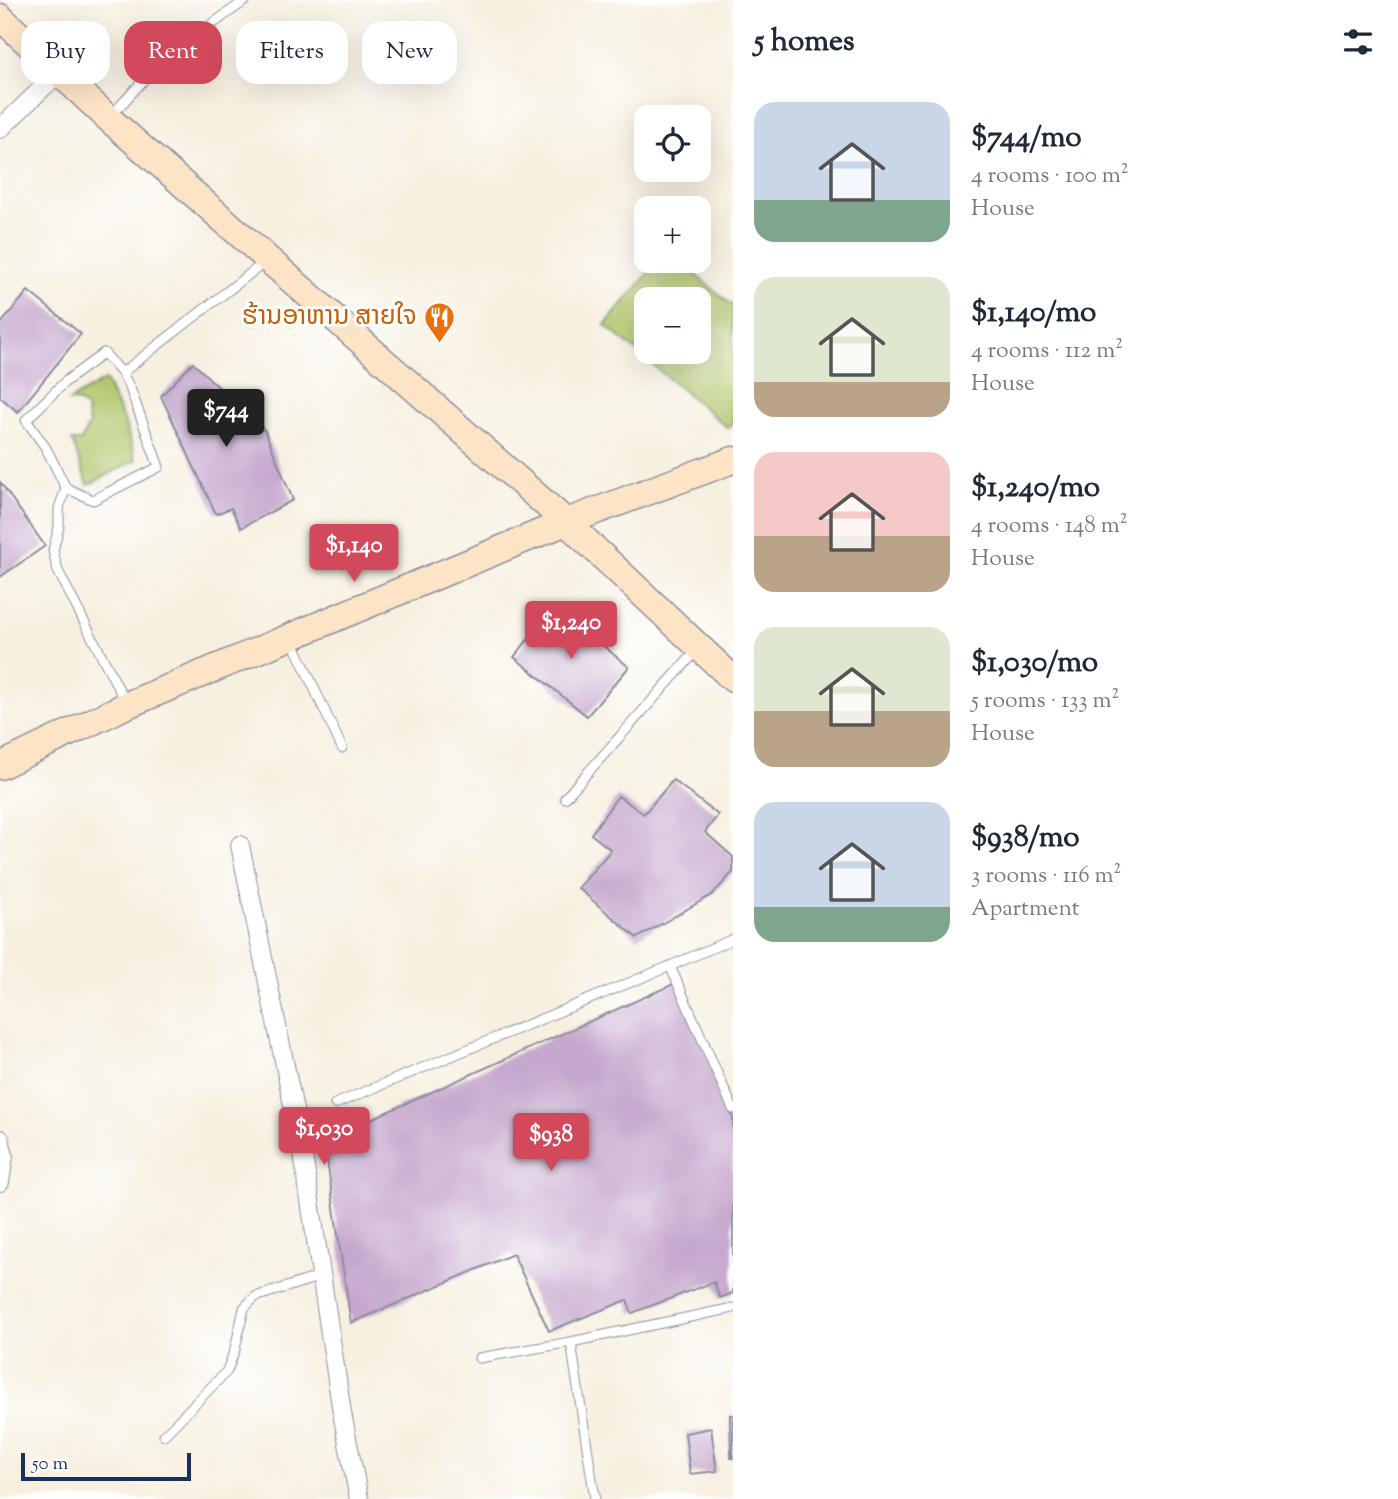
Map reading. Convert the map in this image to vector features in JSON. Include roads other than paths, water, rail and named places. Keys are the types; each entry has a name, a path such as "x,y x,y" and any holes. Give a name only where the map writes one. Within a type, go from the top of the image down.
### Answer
{"street":[{"path":"0,17 21,37"},
{"path":"0,130 47,84"},
{"path":"70,84 566,522 733,679"},
{"path":"0,766 127,705 566,522 733,460"},
{"path":"240,845 303,1154 342,1413 359,1499"},
{"path":"0,1139 4,1156 0,1182"}],"lane":[{"path":"108,119 163,59 246,0"},
{"path":"122,373 268,260"},
{"path":"65,488 93,500 159,467 130,388 122,373 104,353 66,381 26,420 47,448 65,488 59,508 55,561 127,705"},
{"path":"290,637 342,748"},
{"path":"565,798 699,647"},
{"path":"335,1104 733,939"},
{"path":"670,966 733,1109"},
{"path":"164,1435 227,1371 244,1308 255,1297 321,1276"},
{"path":"479,1358 733,1308"},
{"path":"571,1342 595,1499"}],"place":[{"name":"ຮ້ານອາຫານ ສາຍໃຈ","path":"440,344"}]}
